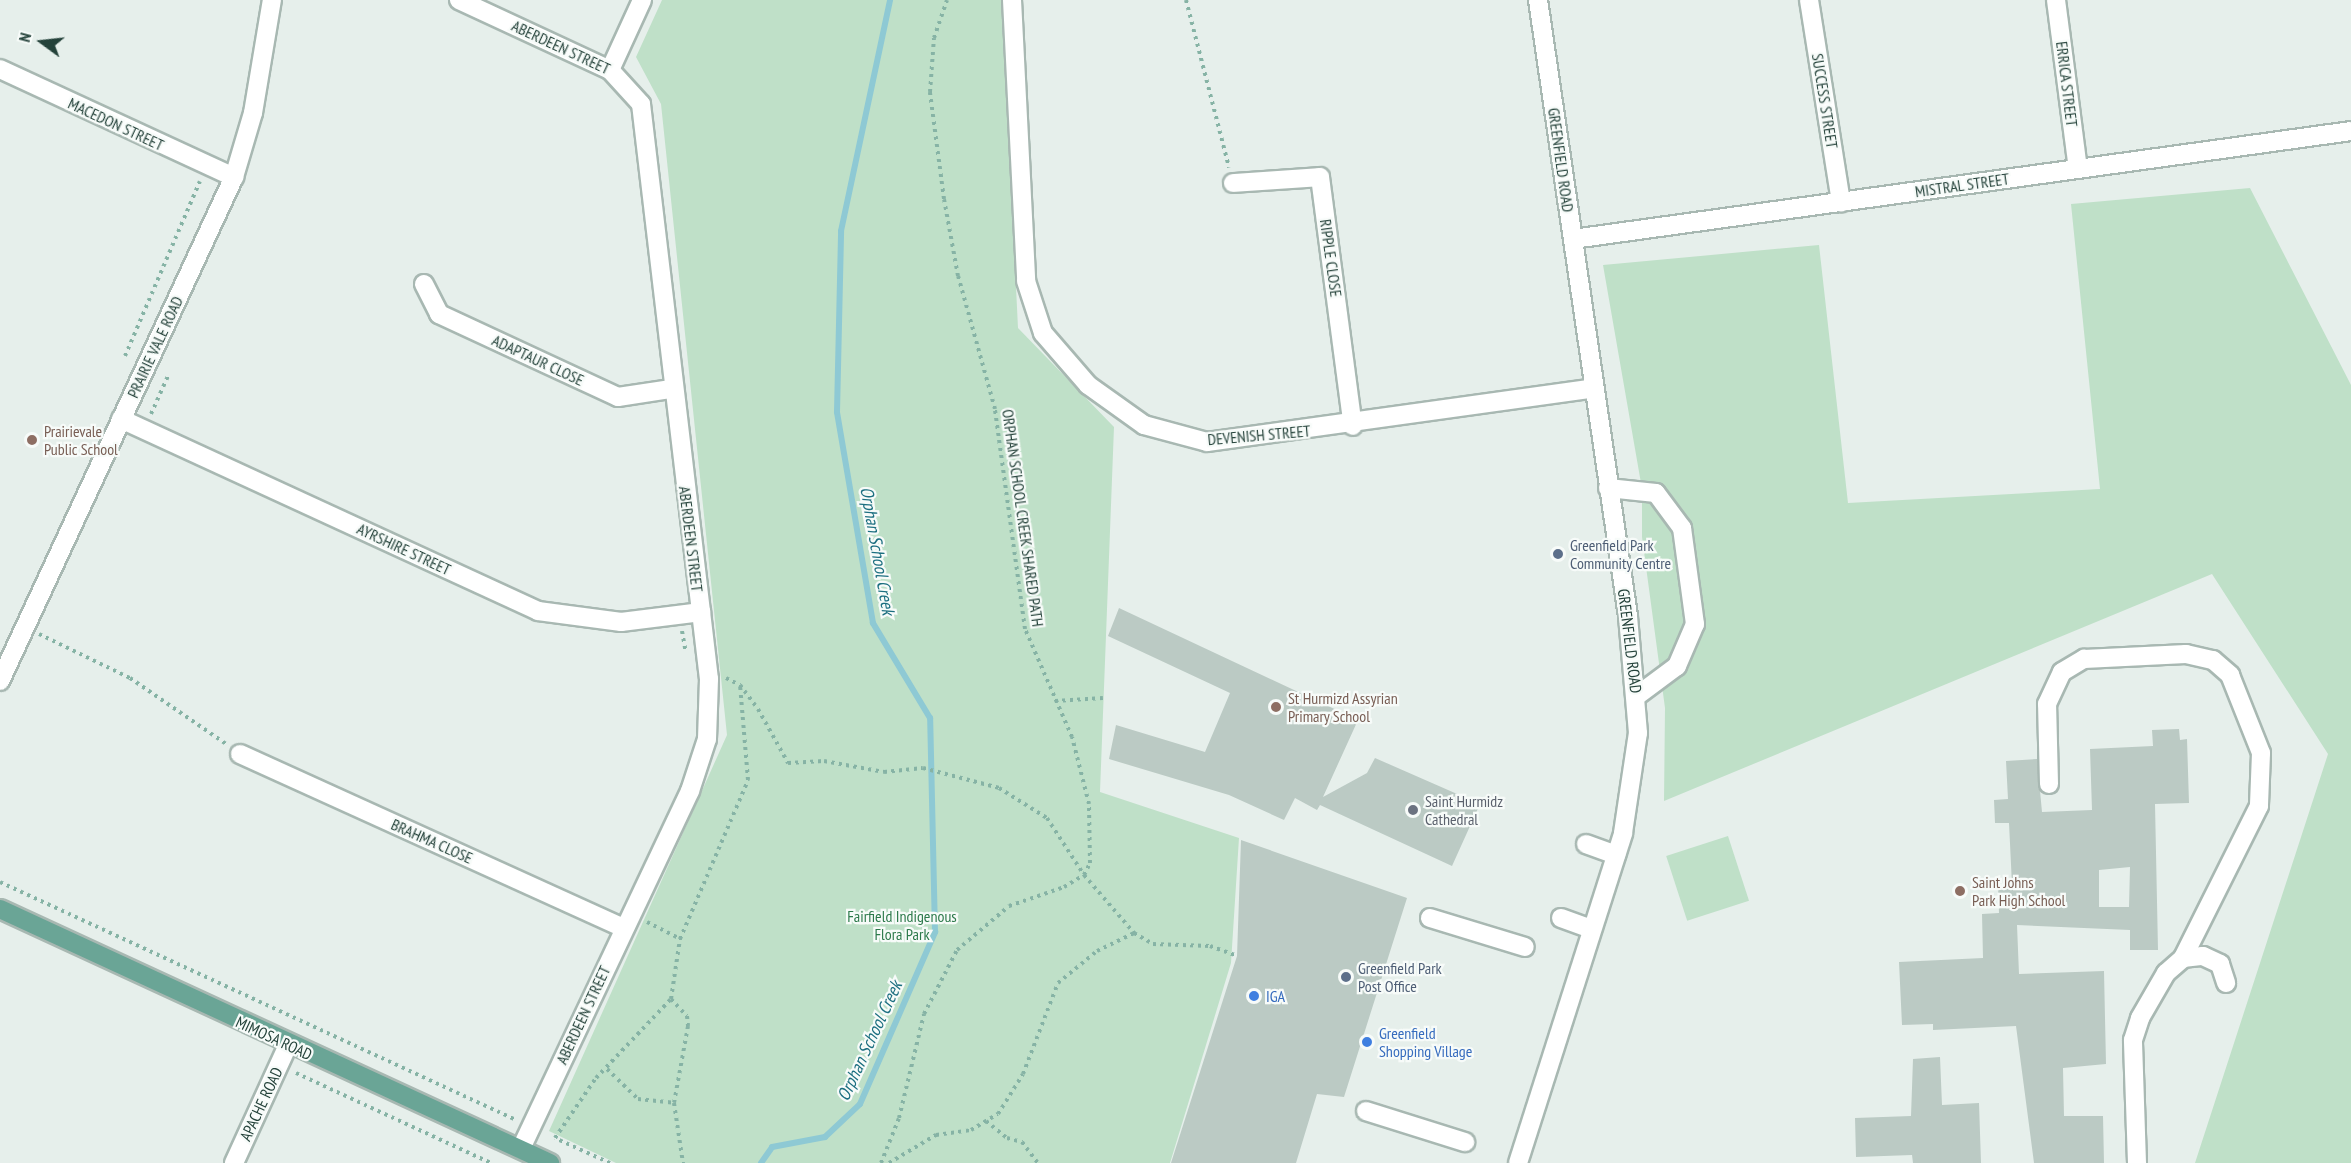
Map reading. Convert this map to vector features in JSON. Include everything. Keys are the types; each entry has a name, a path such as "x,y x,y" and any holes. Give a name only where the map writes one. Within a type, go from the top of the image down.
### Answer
{"main road":[{"name":"MIMOSA ROAD","path":"0,909 288,1045 550,1163"}],"street":[{"name":"PRAIRIE VALE ROAD","path":"0,681 234,177 253,113 272,0"},
{"name":"ABERDEEN STREET","path":"459,0 610,70 633,90 647,122 652,222 671,389 709,679 707,739 690,791 627,920 521,1149"},
{"path":"610,70 642,0"},
{"name":"DEVENISH STREET","path":"1012,0 1026,281 1043,333 1088,385 1144,425 1207,442 1353,426 1594,388"},
{"name":"GREENFIELD ROAD","path":"1518,1163 1631,802 1638,695 1538,0"},
{"name":"SUCCESS STREET","path":"1809,0 1841,201"},
{"name":"ERRICA STREET","path":"2056,0 2078,169"},
{"name":"MACEDON STREET","path":"0,69 234,177"},
{"name":"MISTRAL STREET","path":"1573,239 2351,131"},
{"name":"RIPPLE CLOSE","path":"1233,183 1320,177 1353,426"},
{"name":"ADAPTAUR CLOSE","path":"424,284 439,314 618,397 671,389"},
{"name":"AYRSHIRE STREET","path":"121,419 538,611 621,622 701,612"},
{"path":"1608,488 1656,493 1682,528 1695,624 1677,666 1638,695"},
{"path":"2049,784 2047,704 2062,672 2084,659 2186,654 2213,660 2230,675 2261,753 2259,806 2183,958 2166,973 2133,1040 2137,1163"},
{"name":"BRAHMA CLOSE","path":"240,754 627,920"},
{"path":"1586,844 1616,855"},
{"path":"1430,918 1525,946"},
{"path":"1561,918 1592,929"},
{"path":"2183,958 2203,956 2220,964 2226,983"},
{"name":"APACHE ROAD","path":"234,1163 288,1045"},
{"path":"1366,1111 1465,1142"}],"path":[{"name":"ORPHAN SCHOOL CREEK SHARED PATH","path":"947,0 934,38 930,92 944,198 958,276 995,409 1025,629 1072,737 1089,804 1089,863 1084,875"},
{"path":"1186,0 1233,183"},
{"path":"125,356 206,166"},
{"path":"143,430 168,376"},
{"path":"679,615 687,659"},
{"path":"25,628 130,678 240,754"},
{"path":"726,678 740,685 788,763 824,761 884,772 923,768 942,771 1028,802 1047,818 1084,875 1134,933 1153,944 1210,946 1237,956"},
{"path":"610,1163 555,1138 607,1069 671,999 680,939 748,780 740,685"},
{"path":"1055,701 1103,698"},
{"path":"880,1163 899,1118 924,1014 957,950 1009,906 1084,875"},
{"path":"0,882 514,1119"},
{"path":"627,920 680,939"},
{"path":"889,1163 936,1135 971,1130 998,1114 1023,1074 1058,983 1097,951 1134,933"},
{"path":"671,999 687,1016 688,1026 674,1103 683,1163"},
{"path":"607,1069 638,1099 674,1103"},
{"path":"296,1073 491,1163"},
{"path":"986,1121 1007,1138 1022,1142 1038,1163"}],"green space":[{"name":"Fairfield Indigenous Flora Park","path":"662,0 1002,0 1018,328 1114,427 1100,792 1239,838 1231,963 1170,1163 616,1163 549,1131 727,735 661,104 636,57"},
{"path":"2250,188 2351,385 2351,1163 2195,1163 2328,754 2212,574 1664,801 1665,708 1642,537 1642,489 1603,265 1819,245 1848,503 2100,489 2071,204"},
{"path":"1728,836 1749,901 1687,921 1666,856"}],"building":[{"name":"St Hurmizd Assyrian Primary School","path":"1119,608 1358,720 1323,797 1367,773 1375,758 1480,804 1452,866 1320,805 1317,810 1295,798 1284,820 1229,795 1109,759 1116,725 1205,752 1230,693 1108,636"},
{"path":"2179,729 2180,740 2187,739 2189,803 2155,804 2158,950 2130,950 2130,930 2017,925 2019,974 2104,971 2106,1064 2063,1068 2064,1116 2103,1116 2104,1163 2034,1163 2016,1026 1933,1030 1933,1024 1902,1025 1899,962 1983,958 1982,914 1999,913 1998,885 2012,885 2009,823 1995,823 1994,800 2008,799 2006,761 2037,759 2042,812 2092,810 2090,749 2153,746 2152,730","holes":["2130,867 2129,907 2099,907 2099,870"]},
{"name":"Greenfield Shopping Village","path":"1241,840 1407,898 1344,1097 1317,1094 1296,1163 1171,1163 1237,956"},
{"path":"1940,1057 1942,1105 1979,1103 1981,1163 1913,1163 1912,1155 1856,1157 1855,1118 1911,1116 1913,1059"}],"waterway":[{"name":"Orphan School Creek","path":"761,1163 772,1147 825,1137 860,1104 935,932 930,718 873,623 837,412 841,231 890,0"}],"place":[{"name":"Prairievale Public School","path":"32,440"},
{"name":"Greenfield Park Community Centre","path":"1558,554"},
{"name":"St Hurmizd Assyrian Primary School","path":"1276,707"},
{"name":"Saint Hurmidz Cathedral","path":"1413,810"},
{"name":"Saint Johns Park High School","path":"1960,891"},
{"name":"Greenfield Park Post Office","path":"1346,977"},
{"name":"IGA","path":"1254,996"},
{"name":"Greenfield Shopping Village","path":"1367,1042"}]}
